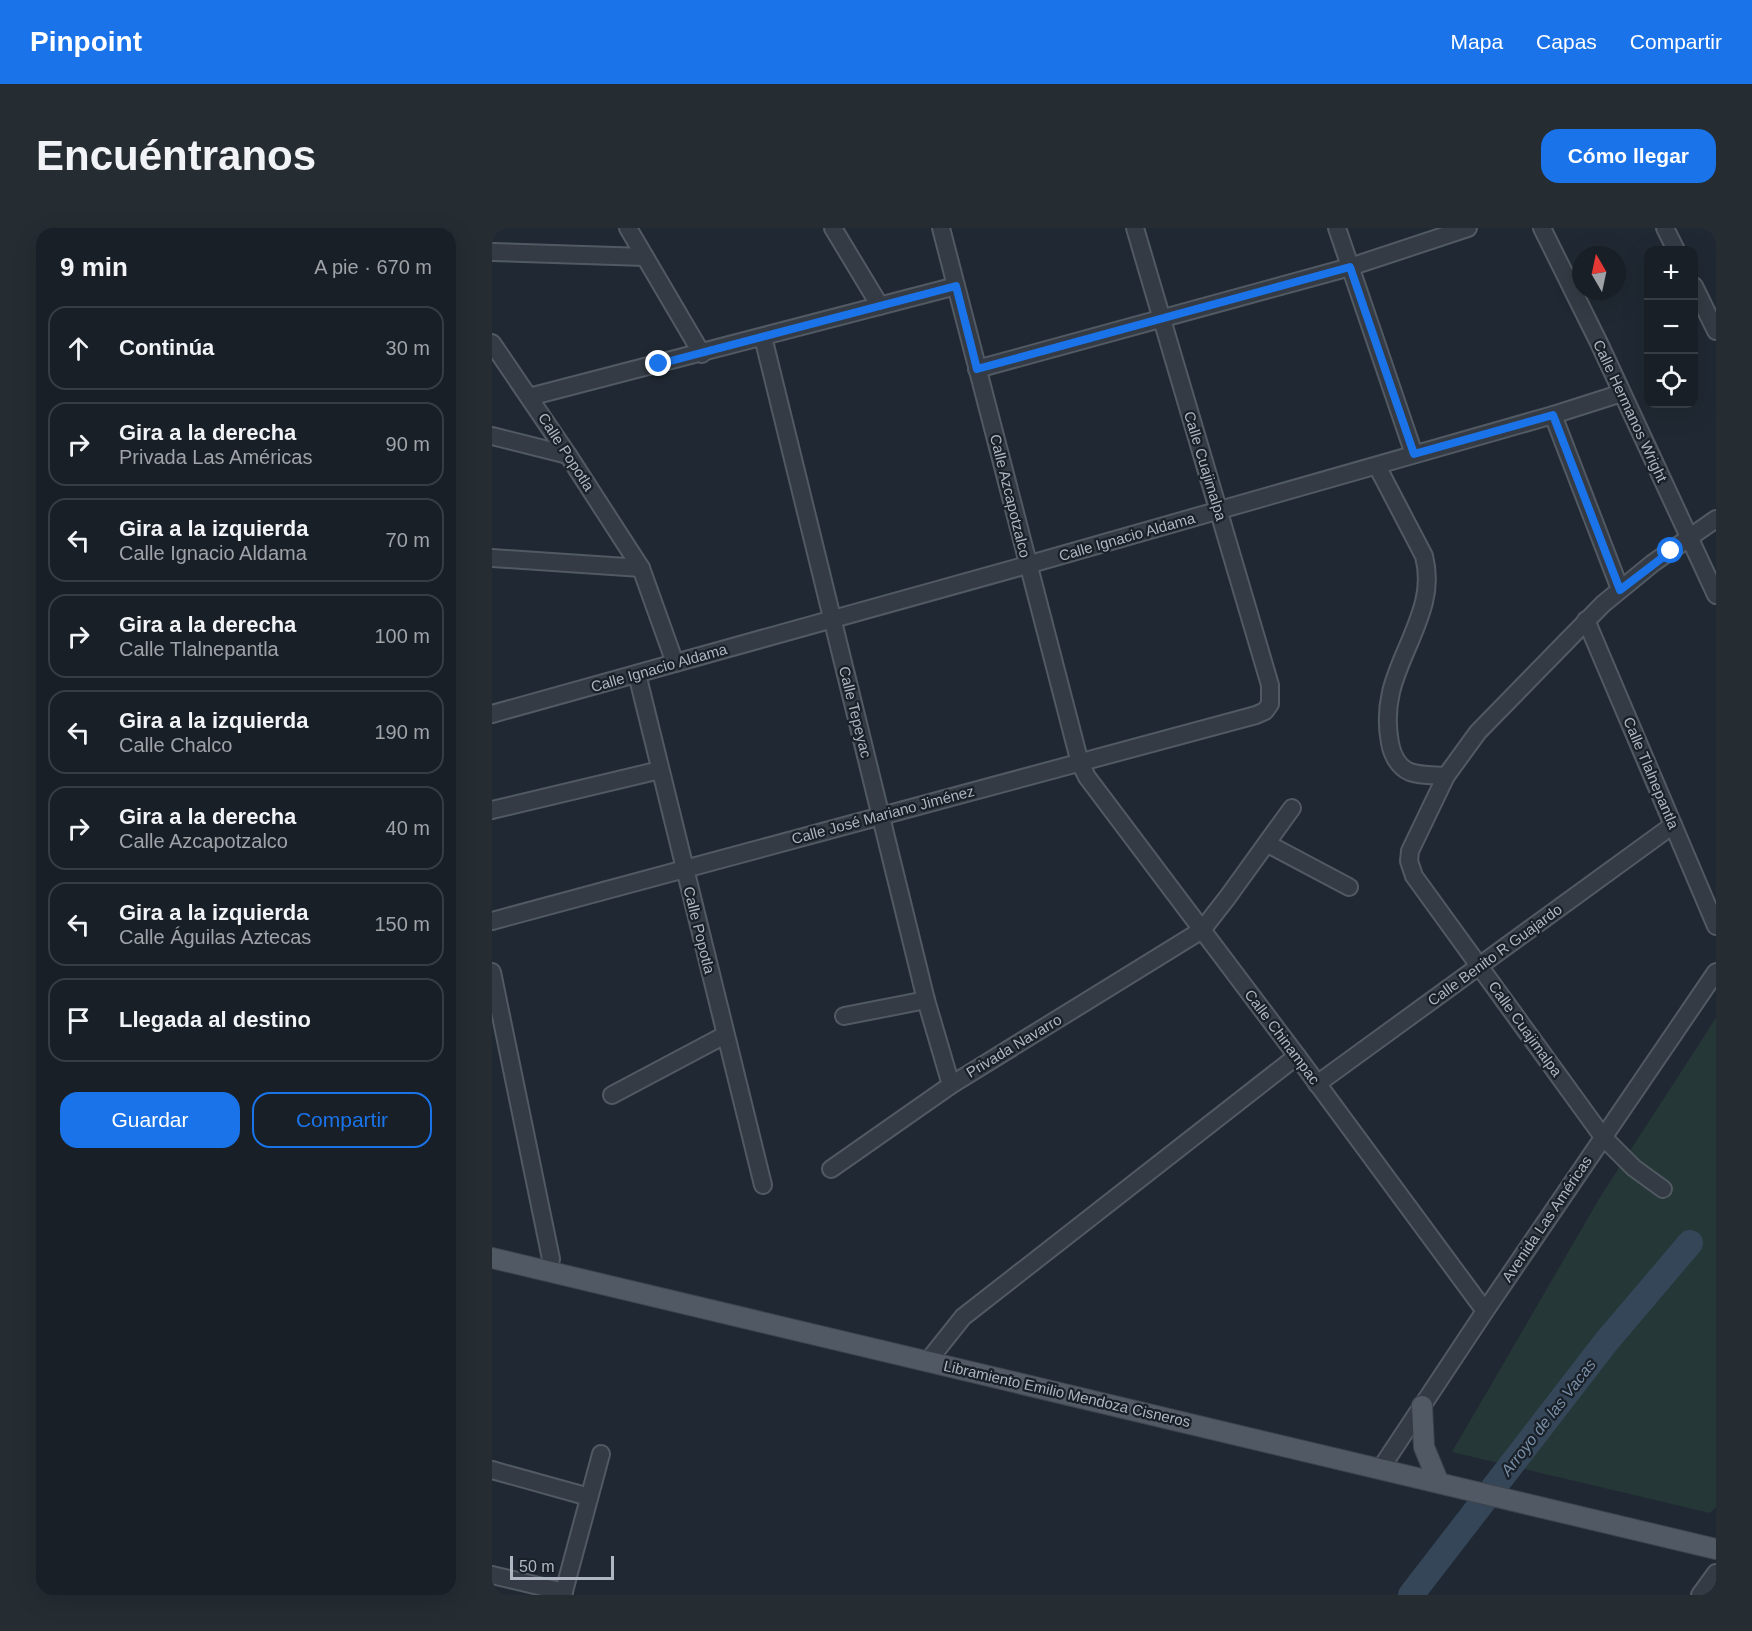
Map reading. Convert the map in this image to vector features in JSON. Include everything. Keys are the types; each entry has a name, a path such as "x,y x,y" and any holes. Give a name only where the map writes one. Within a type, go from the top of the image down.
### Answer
{"main road":[{"name":"Libramiento Emilio Mendoza Cisneros","path":"492,1258 1438,1481 1716,1549"},
{"path":"1422,1406 1424,1447 1438,1481"}],"street":[{"path":"628,228 702,354"},
{"path":"833,228 880,306"},
{"name":"Calle Azcapotzalco","path":"941,228 1080,763"},
{"name":"Calle Cuajimalpa","path":"1135,228 1270,685 1270,704"},
{"path":"1337,228 1414,454"},
{"path":"977,369 1350,267 1468,228"},
{"name":"Calle Hermanos Wright","path":"1542,228 1716,595"},
{"path":"1669,229 1675,246"},
{"path":"492,252 645,257"},
{"path":"529,398 956,286"},
{"path":"1698,294 1716,331"},
{"name":"Calle Tepeyac","path":"763,337 926,1000 951,1085"},
{"name":"Calle Popotla","path":"492,343 568,454 641,568 675,663"},
{"name":"Calle Ignacio Aldama","path":"492,714 1377,466 1622,393"},
{"path":"1553,415 1620,590"},
{"path":"492,436 568,454"},
{"path":"1377,466 1424,556 1427,569 1427,585 1423,604 1395,674 1386,720 1391,751 1398,763 1407,771 1418,774 1446,776 1478,732 1586,620 1620,590 1716,519"},
{"path":"492,558 641,568"},
{"name":"Calle Tlalnepantla","path":"1586,620 1716,926"},
{"name":"Calle Popotla","path":"637,674 763,1185"},
{"name":"Calle José Mariano Jiménez","path":"492,921 1256,715 1265,711 1270,704"},
{"name":"Calle Chinampac","path":"1080,763 1087,777 1485,1311"},
{"path":"492,810 660,770"},
{"name":"Calle Cuajimalpa","path":"1446,776 1410,851 1409,861 1414,876 1603,1137 1634,1168 1663,1189"},
{"path":"1202,930 1268,844 1292,808"},
{"name":"Calle Benito R Guajardo","path":"1317,1084 1673,825"},
{"path":"1268,844 1349,887"},
{"name":"Privada Navarro","path":"831,1169 951,1085 1202,930"},
{"path":"492,972 551,1259 548,1271"},
{"name":"Avenida Las Américas","path":"1381,1468 1716,972"},
{"path":"844,1016 926,1000"},
{"path":"612,1095 725,1035"},
{"path":"928,1361 963,1317 1297,1056"},
{"path":"492,1575 563,1594 601,1454"},
{"path":"492,1470 589,1497"},
{"path":"1700,1595 1716,1573"}],"shaded area":[{"path":"1716,1018 1716,1507 1710,1513 1452,1452 1602,1194"}],"waterway":[{"name":"Arroyo de las Vacas","path":"1411,1595 1606,1342 1690,1243"}],"route":[{"path":"659,364 956,286 977,369 1350,267 1414,454 1553,415 1620,590 1671,551"}]}
